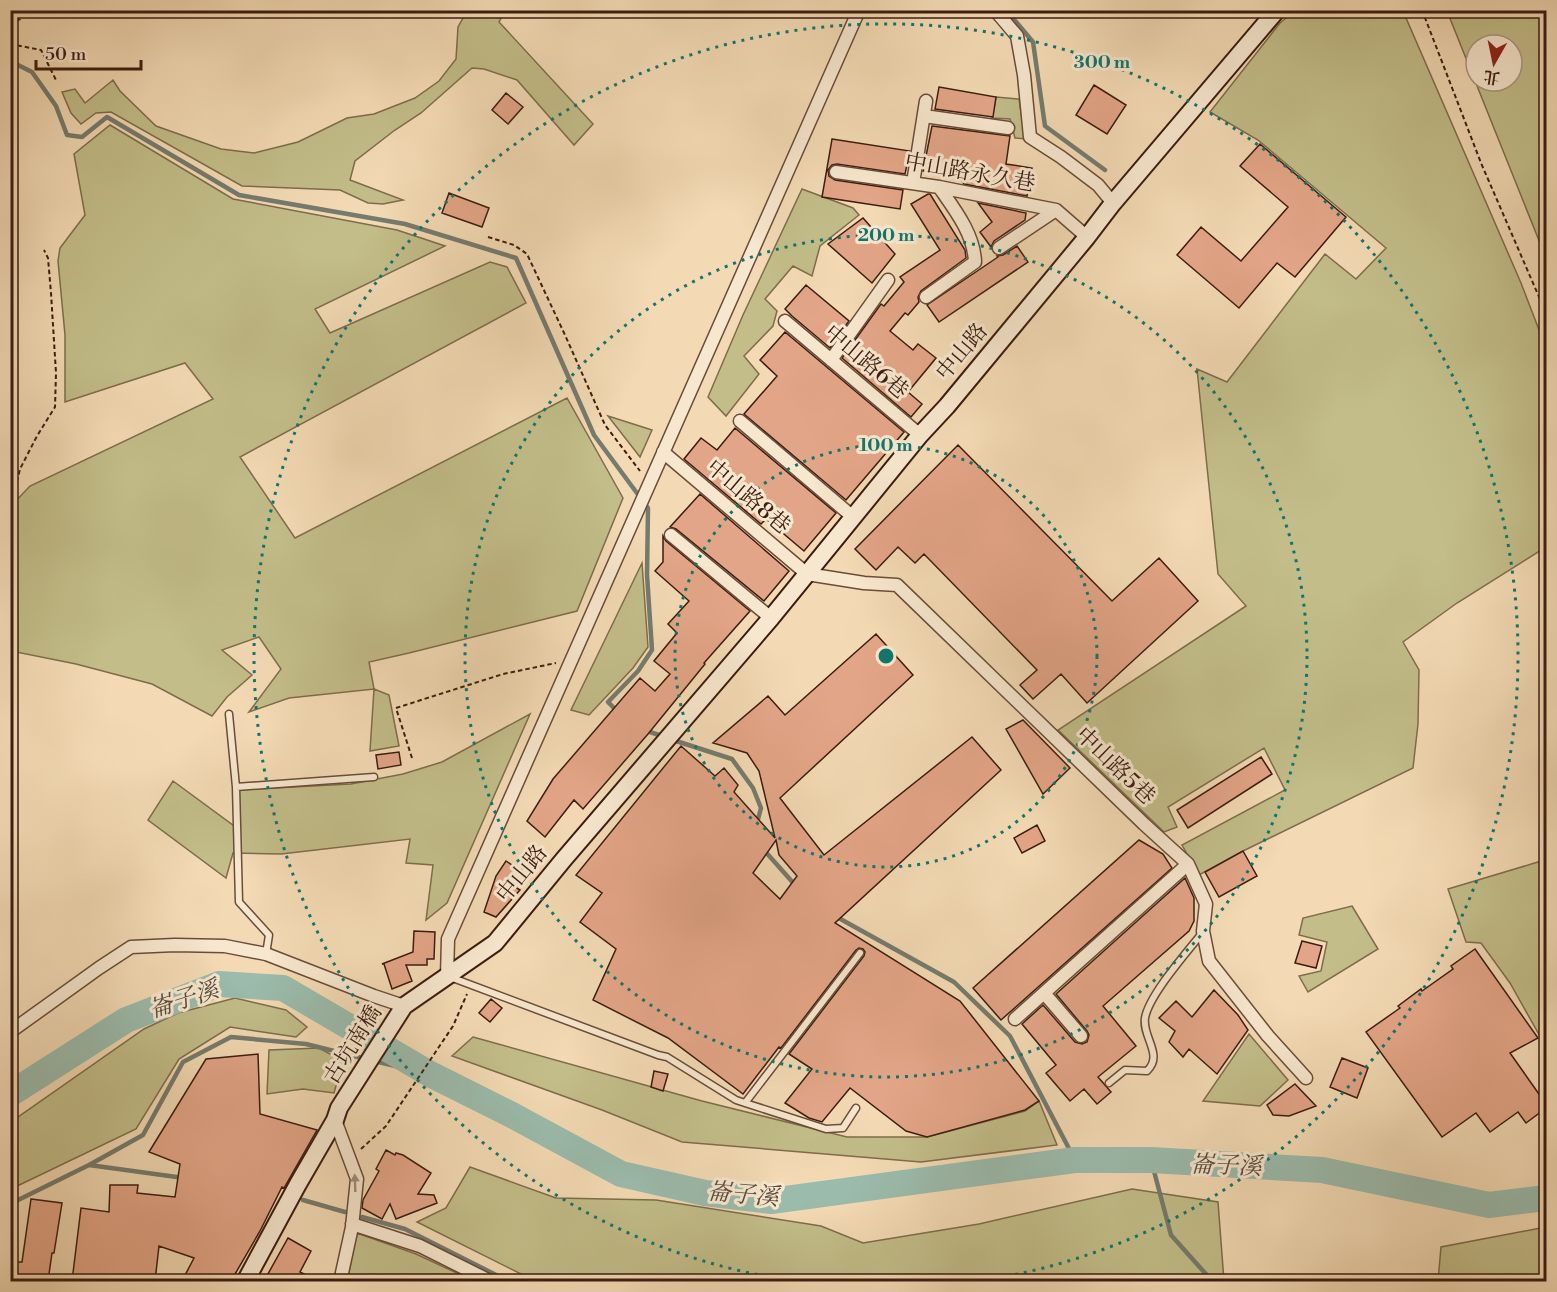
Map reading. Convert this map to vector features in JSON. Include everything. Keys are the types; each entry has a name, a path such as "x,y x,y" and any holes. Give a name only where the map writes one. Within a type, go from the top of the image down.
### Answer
{"main road":[{"name":"中山路","path":"404,1006 495,943 771,618 920,435 1088,237 1113,203 1277,10"},
{"name":"古坑南橋","path":"337,1114 404,1006"},
{"path":"245,1281 337,1114"}],"street":[{"path":"447,976 448,939 859,10"},
{"path":"995,10 1017,36 1024,75 1030,137 1098,185 1113,203"},
{"path":"913,183 926,101"},
{"path":"924,116 1008,128"},
{"name":"中山路永久巷","path":"836,172 939,187 1056,210 1088,237"},
{"path":"926,297 975,262 975,249 962,221 939,187"},
{"path":"999,248 1056,210"},
{"path":"831,360 888,280"},
{"name":"中山路6巷","path":"785,321 920,435"},
{"path":"740,421 853,517"},
{"name":"中山路8巷","path":"663,452 807,574"},
{"path":"671,535 771,618"},
{"name":"中山路5巷","path":"807,574 864,583 897,585 1188,864 1206,904 1203,932 1209,961 1268,1036 1306,1078"},
{"path":"1015,1019 1188,864"},
{"path":"10,1032 131,947 225,946 266,954 404,1006"},
{"path":"1044,993 1081,1036"},
{"path":"337,1114 357,1179 352,1224 340,1281"},
{"path":"352,1224 420,1246 492,1281"}],"lane":[{"path":"229,714 236,787 239,902 269,935 266,954"},
{"path":"236,787 374,777"},
{"path":"1109,1083 1125,1070 1147,1071 1151,1066 1154,1058 1144,1020 1151,1001 1203,932"},
{"path":"745,1103 860,953"},
{"path":"447,976 667,1057 736,1100 745,1103 826,1129 843,1128 856,1108"}],"path":[{"path":"10,25 36,10"},
{"path":"1422,10 1482,163 1546,312"},
{"path":"10,44 41,50 56,80"},
{"path":"488,237 514,245 527,254 605,425 649,483"},
{"path":"10,511 20,469 55,408 56,373 52,304 48,258 44,250"},
{"path":"412,758 396,708 503,674 571,660"},
{"path":"350,1159 386,1126 453,1026 472,985"}],"shaded area":[{"path":"467,11 505,11 499,22 593,124 574,145 517,80 484,69 472,68 421,113 355,161 350,180 403,200 383,204 368,203 340,190 242,186 111,112 96,113 81,124 71,113 62,92 75,89 85,103 113,80 120,91 156,126 221,149 254,153 298,142 347,118 374,114 415,98 439,81 456,59 458,27"},
{"path":"1295,11 1403,11 1521,283 1546,348 1546,547 1457,603 1403,642 1419,670 1418,724 1413,768 1199,875 1182,845 1285,790 1264,748 1168,807 1177,827 1164,832 1058,730 1246,606 1218,574 1197,369 1227,382 1325,254 1356,279 1386,248 1258,140 1210,112 1280,23"},
{"path":"1447,11 1546,11 1546,258 1480,93 1524,93 1524,33 1464,33 1464,53"},
{"path":"996,97 1019,99 1025,139 1015,138 1010,119 992,118"},
{"path":"110,125 233,199 397,230 445,246 315,309 330,333 490,262 507,267 526,303 240,457 295,538 567,398 623,498 577,611 369,662 374,689 289,698 249,712 281,669 259,637 222,650 252,675 227,697 212,716 152,684 76,664 11,651 11,506 30,486 213,399 185,363 65,402 65,335 58,261 60,248 85,215 74,154"},
{"path":"802,189 853,208 859,215 820,246 812,276 793,266 765,299 777,311 773,326 744,356 759,374 726,416 708,397 743,315"},
{"path":"608,416 652,430 640,457"},
{"path":"642,563 648,647 633,668 589,715 571,710"},
{"path":"374,689 389,695 399,746 370,751"},
{"path":"530,714 447,903 426,920 433,865 406,863 410,839 281,854 233,853 226,878 148,820 173,781 233,825 240,820 237,813 235,790 351,784 403,774 442,762"},
{"path":"1546,857 1546,1047 1510,983 1481,943 1466,942 1448,889 1538,862"},
{"path":"1352,906 1378,949 1308,992 1299,976 1321,971 1327,942 1299,935 1303,918"},
{"path":"235,998 286,1010 307,1027 296,1037 230,1027 179,1059 136,1129 11,1189 11,1122 144,1029 178,1013"},
{"path":"1249,1034 1288,1080 1260,1106 1203,1101"},
{"path":"473,1037 702,1101 847,1137 927,1137 1025,1111 1039,1101 1057,1145 921,1162 682,1142 602,1110 452,1056"},
{"path":"319,1048 343,1061 334,1093 303,1089 267,1094 269,1050"},
{"path":"470,1167 556,1198 656,1200 821,1226 863,1243 979,1224 1132,1189 1218,1202 1224,1281 535,1281 417,1222 446,1208"},
{"path":"1546,1227 1546,1281 1438,1281 1441,1247"},
{"path":"357,1233 416,1254 474,1281 347,1281"}],"building":[{"path":"1094,85 1126,105 1107,134 1076,115"},
{"path":"939,87 996,97 993,117 935,109"},
{"path":"506,93 523,107 508,124 492,110"},
{"path":"932,126 1010,136 1006,164 1032,168 1027,196 964,184 960,178 923,171"},
{"path":"832,139 910,151 905,174 837,164 832,165 828,170 829,176 835,180 903,190 900,209 822,197"},
{"path":"1260,144 1346,217 1295,277 1277,263 1239,308 1177,255 1201,227 1241,261 1288,207 1240,166"},
{"path":"449,193 489,208 482,227 442,213"},
{"path":"928,194 965,250 966,258 921,291 918,297 919,302 908,315 905,313 890,331 913,350 918,344 936,358 908,392 922,404 911,417 842,358 881,304 884,306 904,282 900,277 940,250 911,204"},
{"path":"978,203 1026,213 1025,220 994,241 991,247 980,232 992,222"},
{"path":"863,218 895,254 872,283 828,244"},
{"path":"1017,246 1028,262 939,322 927,305 997,256"},
{"path":"806,285 849,321 830,348 785,309"},
{"path":"785,332 904,432 846,500 744,414 777,376 760,360"},
{"path":"735,428 836,513 804,551 766,519 761,524 684,459 701,438 717,450"},
{"path":"958,445 1112,601 1159,558 1198,601 1087,703 1061,674 1033,699 1020,685 1037,670 924,554 915,563 898,547 876,570 855,549"},
{"path":"700,494 789,571 764,601 676,529 670,527"},
{"path":"663,536 666,541 750,611 583,809 574,800 545,837 527,821 553,779 640,678 655,691 670,674 654,661 677,633 668,624 689,601 655,571 663,562"},
{"path":"876,634 913,675 780,798 824,855 972,737 1001,770 835,923 960,1001 1039,1101 1025,1110 927,1137 906,1131 850,1088 822,1122 809,1118 785,1103 812,1069 789,1054 864,956 863,949 856,950 743,1094 668,1038 593,1000 616,949 580,922 602,893 576,875 681,746 715,776 724,768 738,785 734,792 775,838 759,771 747,753 713,743 768,696 785,715","holes":["776,840 779,855 797,876 780,899 753,873"]},
{"path":"1023,720 1070,768 1043,794 1006,729"},
{"path":"399,752 401,765 378,769 376,755"},
{"path":"1261,757 1272,774 1188,828 1177,810"},
{"path":"1037,825 1045,841 1022,853 1014,838"},
{"path":"1139,840 1163,854 1172,868 1001,1020 973,988"},
{"path":"1243,851 1257,876 1219,897 1205,872"},
{"path":"506,861 518,869 510,884 520,890 496,917 484,912 496,876"},
{"path":"1185,878 1194,898 1194,921 1189,931 1103,1006 1136,1046 1098,1077 1111,1092 1097,1104 1084,1089 1070,1101 1046,1073 1056,1065 1022,1024 1043,1005 1075,1042 1082,1044 1087,1042 1089,1035 1087,1031 1056,994"},
{"path":"414,931 435,932 434,959 427,959 427,965 406,965 412,981 392,989 384,964 382,964 413,952"},
{"path":"1302,941 1322,946 1316,968 1295,963"},
{"path":"1475,949 1538,1038 1510,1053 1546,1104 1546,1108 1526,1123 1518,1112 1490,1132 1476,1113 1442,1137 1366,1032 1400,1008 1398,1006 1421,989 1422,991 1453,969 1451,966"},
{"path":"1214,990 1238,1015 1248,1030 1217,1074 1189,1049 1183,1057 1169,1042 1175,1031 1159,1018 1176,1001 1192,1017"},
{"path":"491,999 502,1008 490,1022 479,1013"},
{"path":"258,1054 260,1114 317,1130 284,1188 282,1187 231,1281 182,1281 194,1258 159,1246 155,1281 72,1281 81,1208 109,1212 110,1185 138,1185 137,1193 175,1197 180,1164 149,1152 206,1059"},
{"path":"1342,1058 1368,1068 1357,1098 1330,1087"},
{"path":"654,1071 668,1074 663,1091 651,1087"},
{"path":"1295,1084 1316,1106 1289,1116 1273,1115 1267,1105"},
{"path":"386,1150 395,1155 396,1153 403,1155 431,1173 418,1194 434,1195 437,1203 396,1219 390,1204 382,1219 362,1208 363,1200 379,1171 376,1169"},
{"path":"31,1199 62,1203 54,1253 52,1253 48,1281 14,1281 16,1262 22,1262"},
{"path":"288,1238 311,1251 300,1272 318,1281 264,1281"}],"waterway":[{"path":"1006,10 1033,42 1045,126 1105,170"},
{"path":"10,61 32,72 56,106 67,135 82,137 107,117 239,195 405,224 516,258 594,435 648,508 647,575 652,650 638,671 608,702 618,712"},
{"path":"644,730 665,737"},
{"path":"673,740 732,759 753,788 761,808 757,823"},
{"path":"763,849 796,886"},
{"path":"835,916 954,982 1010,1036 1075,1160"},
{"name":"崙子溪","path":"10,1094 126,1020 219,984 283,988 430,1074 621,1174 705,1193 771,1201 1075,1160 1151,1160 1322,1170 1489,1205 1546,1198"},
{"path":"10,1204 143,1135 183,1062 231,1037 306,1044 366,1059"},
{"path":"374,1061 430,1074"},
{"path":"1151,1160 1171,1235 1213,1282"},
{"path":"89,1165 184,1178"},
{"path":"303,1200 345,1212"},
{"path":"362,1217 405,1229 510,1282"}]}
